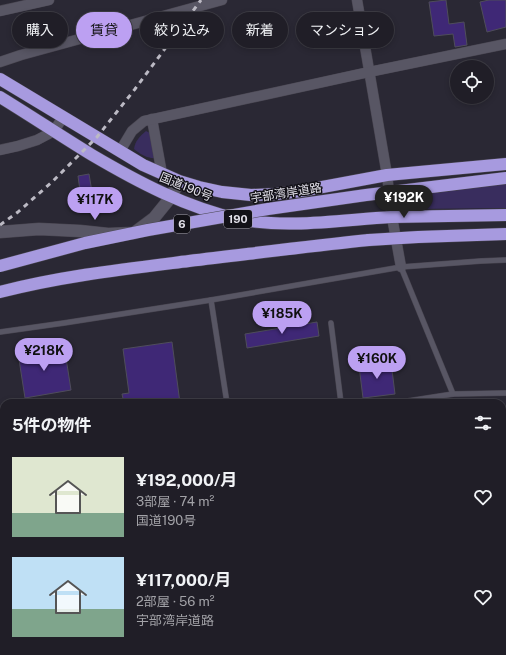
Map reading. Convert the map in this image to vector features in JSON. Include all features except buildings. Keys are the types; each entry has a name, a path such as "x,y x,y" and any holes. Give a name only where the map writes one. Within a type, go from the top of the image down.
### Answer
{"highway":[{"name":"国道190号","path":"0,79 143,165 179,181 222,192 251,195 276,194 386,176 506,164"},
{"name":"国道190号","path":"0,97 143,184 191,205 238,219 287,224 392,217 506,215"},
{"name":"宇部湾岸道路","path":"0,266 85,243 148,230 268,209 366,195 506,178"},
{"path":"0,292 34,284 123,269 308,246 369,240 506,234"}],"street":[{"path":"0,11 49,0"},
{"path":"0,62 222,0"},
{"path":"357,0 401,266"},
{"path":"120,151 132,131 144,121 506,44"},
{"path":"0,150 37,140 54,131 63,117"},
{"path":"152,119 162,174"},
{"path":"0,232 39,229 108,234 134,234 154,218 171,197 179,181"}],"lane":[{"path":"0,332 211,300 401,266 506,260"},
{"path":"401,266 453,394"},
{"path":"211,300 226,399"},
{"path":"331,323 340,399"},
{"path":"421,399 453,394 506,393"}],"shaded area":[{"path":"146,131 150,133 156,158 144,156 134,149 138,139"},
{"path":"506,184 506,208 412,209 411,196"}],"railway":[{"path":"0,225 18,212 52,182 97,137 135,89 201,0"}]}
